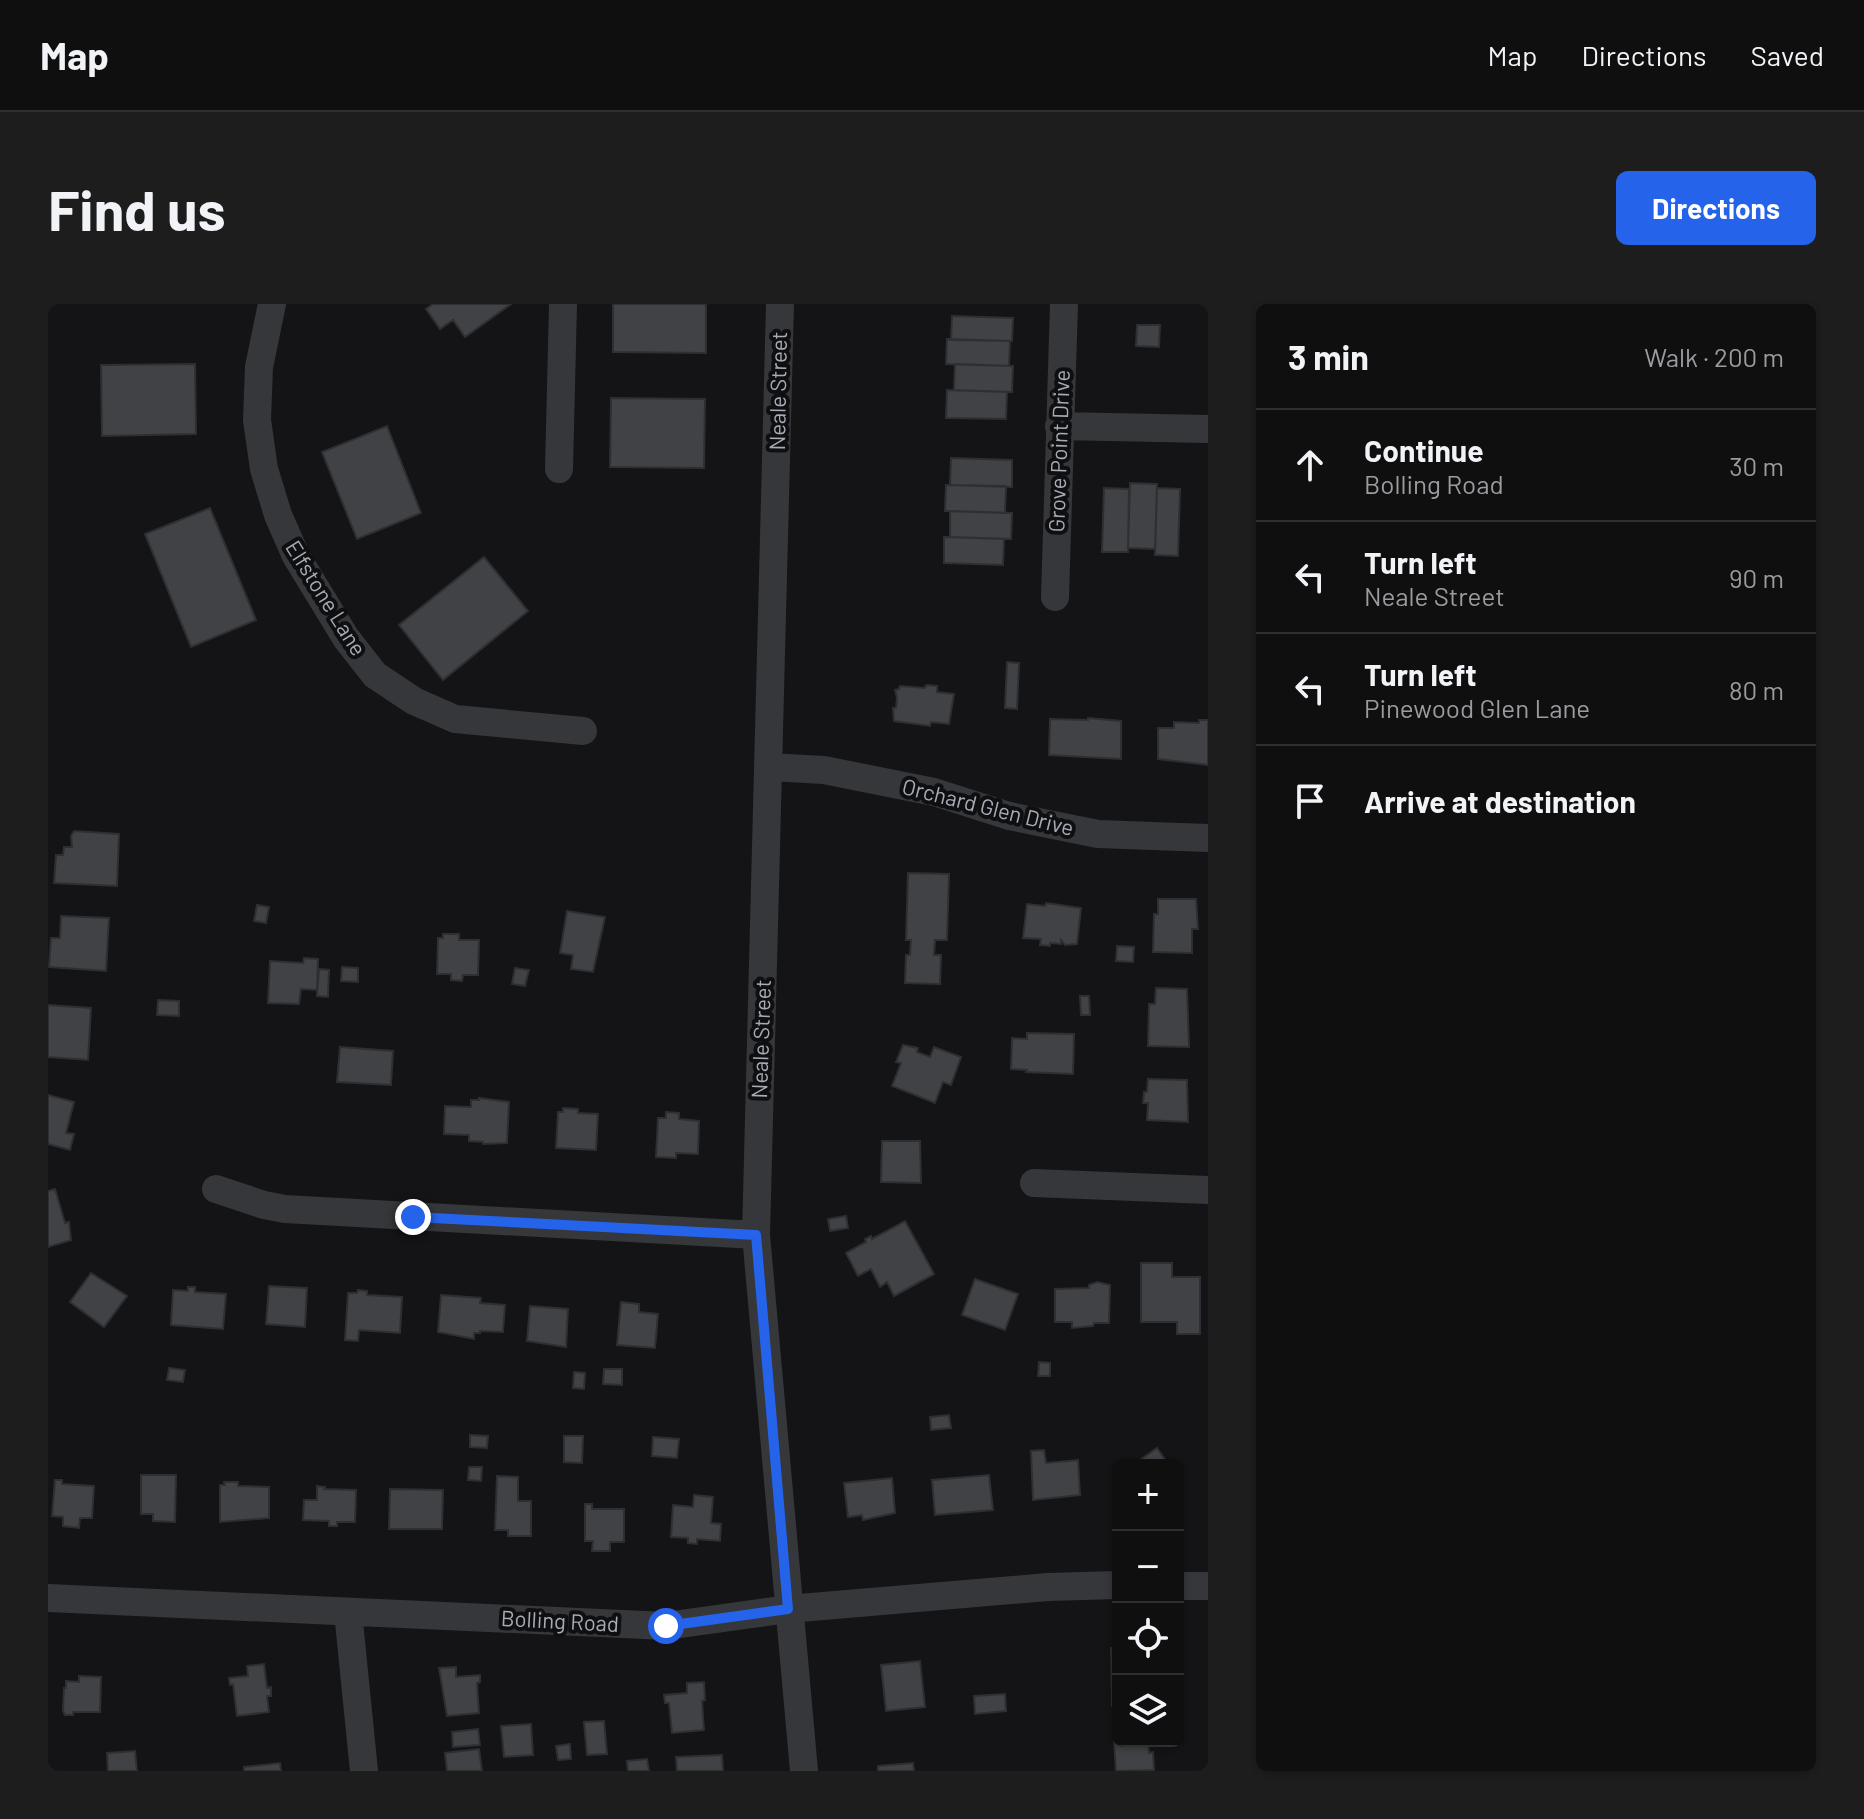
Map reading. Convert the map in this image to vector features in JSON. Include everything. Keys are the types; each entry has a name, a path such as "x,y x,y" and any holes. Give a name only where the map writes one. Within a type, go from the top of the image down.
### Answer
{"street":[{"name":"Elfstone Lane","path":"272,304 259,367 257,420 264,469 278,515 296,556 346,638 375,675 414,701 455,719 583,731"},
{"path":"559,469 563,304"},
{"name":"Neale Street","path":"780,304 756,1235 804,1771"},
{"name":"Grove Point Drive","path":"1055,597 1064,304"},
{"path":"1059,426 1208,429"},
{"name":"Orchard Glen Drive","path":"769,767 824,770 934,792 1009,816 1098,834 1208,838"},
{"path":"1034,1183 1208,1190"},
{"path":"216,1189 285,1209 756,1235"},
{"name":"Bolling Road","path":"48,1598 666,1626 788,1609 1048,1587 1112,1585"},
{"path":"1184,1586 1208,1586"},
{"path":"348,1612 364,1771"}],"building":[{"path":"433,304 511,304 465,337 453,320 440,329 426,309"},
{"path":"613,304 706,304 706,353 613,352"},
{"path":"952,316 1013,318 1012,341 951,340"},
{"path":"1137,325 1160,325 1159,347 1136,346"},
{"path":"947,339 1010,341 1009,366 946,364"},
{"path":"195,364 196,434 102,436 101,365"},
{"path":"955,364 1013,366 1012,392 954,390"},
{"path":"947,390 1007,392 1006,419 946,418"},
{"path":"611,398 705,399 704,468 610,467"},
{"path":"387,426 421,513 357,539 322,452"},
{"path":"951,458 1012,460 1012,487 950,485"},
{"path":"1130,483 1157,484 1155,549 1128,548"},
{"path":"946,485 1006,486 1005,513 945,511"},
{"path":"1104,488 1129,489 1128,552 1102,552"},
{"path":"1157,488 1180,489 1178,556 1155,555"},
{"path":"210,508 256,620 191,647 145,534"},
{"path":"950,511 1012,513 1011,539 950,537"},
{"path":"944,537 1004,539 1003,565 944,563"},
{"path":"484,557 528,611 443,680 399,625"},
{"path":"1007,662 1019,663 1017,709 1005,708"},
{"path":"926,685 937,686 937,692 954,694 949,724 931,722 930,726 894,721 895,690 900,686 925,688"},
{"path":"1050,719 1121,721 1121,759 1049,755"},
{"path":"1199,720 1208,720 1208,765 1158,759 1158,728 1174,728 1174,722 1199,723"},
{"path":"74,831 119,834 117,886 54,883 56,855 63,855 64,847 72,847"},
{"path":"908,873 949,874 947,940 935,940 934,955 941,955 940,984 905,983 906,955 910,955 911,940 906,940"},
{"path":"1158,899 1196,899 1198,929 1192,929 1192,953 1153,952 1154,914 1158,914"},
{"path":"1046,903 1081,908 1077,944 1065,945 1061,940 1061,944 1040,945 1041,939 1023,938 1027,904 1045,906"},
{"path":"257,905 269,907 266,923 254,921"},
{"path":"567,911 605,917 593,972 571,969 573,955 560,953"},
{"path":"61,916 109,918 106,971 49,967 51,938 60,938"},
{"path":"443,934 459,934 459,940 479,940 478,975 463,975 462,981 451,980 451,974 437,974 438,938 443,938"},
{"path":"1117,946 1134,947 1133,962 1116,961"},
{"path":"304,958 318,959 317,990 301,989 299,1004 268,1003 270,961 303,963"},
{"path":"342,967 358,968 358,982 341,981"},
{"path":"515,968 529,970 525,986 512,984"},
{"path":"319,969 329,970 328,997 317,996"},
{"path":"1156,988 1187,989 1189,1047 1148,1046 1149,1004 1155,1004"},
{"path":"1080,996 1089,996 1090,1015 1081,1015"},
{"path":"158,1000 179,1001 179,1016 157,1015"},
{"path":"48,1005 91,1008 88,1060 48,1057"},
{"path":"1027,1033 1074,1034 1073,1074 1011,1069 1012,1038 1027,1039"},
{"path":"903,1045 918,1048 917,1052 930,1057 934,1047 961,1057 951,1085 943,1082 935,1103 892,1086 901,1063 896,1062"},
{"path":"340,1047 393,1051 391,1085 337,1082"},
{"path":"1148,1079 1187,1080 1188,1122 1147,1120 1148,1103 1143,1103"},
{"path":"48,1095 74,1102 66,1133 74,1134 70,1150 48,1144"},
{"path":"479,1098 509,1102 507,1143 483,1144 469,1141 469,1135 444,1134 445,1106 471,1107 471,1100"},
{"path":"563,1108 598,1114 596,1150 556,1148 558,1112 563,1112"},
{"path":"666,1112 679,1113 679,1119 699,1121 698,1154 676,1153 676,1158 656,1157 658,1118 666,1118"},
{"path":"882,1141 920,1141 921,1183 881,1182"},
{"path":"55,1189 65,1223 69,1222 71,1240 48,1247 48,1191"},
{"path":"846,1216 848,1228 830,1231 828,1219"},
{"path":"905,1221 934,1274 894,1296 887,1282 880,1287 871,1269 858,1276 846,1253 866,1242 865,1239 871,1236 872,1239"},
{"path":"1141,1263 1172,1263 1172,1277 1200,1277 1200,1334 1177,1334 1177,1322 1141,1322"},
{"path":"91,1273 127,1296 104,1327 70,1302"},
{"path":"975,1279 1018,1294 1005,1330 962,1315"},
{"path":"1097,1282 1110,1285 1109,1323 1072,1328 1072,1322 1055,1322 1055,1289 1089,1288"},
{"path":"269,1286 307,1288 305,1327 266,1324"},
{"path":"188,1287 195,1287 195,1292 226,1294 223,1329 171,1325 173,1290 188,1291"},
{"path":"358,1290 367,1291 367,1295 402,1297 400,1333 359,1330 358,1341 345,1340 348,1293 357,1293"},
{"path":"441,1295 481,1298 480,1303 505,1305 503,1332 480,1331 474,1333 474,1339 438,1332"},
{"path":"621,1302 639,1304 639,1312 658,1314 655,1348 617,1345"},
{"path":"530,1306 568,1309 566,1347 527,1341"},
{"path":"1039,1362 1050,1363 1050,1376 1038,1376"},
{"path":"169,1368 185,1370 183,1382 167,1380"},
{"path":"604,1369 622,1369 622,1385 603,1384"},
{"path":"574,1372 585,1373 584,1389 573,1388"},
{"path":"949,1415 951,1428 931,1430 930,1417"},
{"path":"470,1435 488,1436 487,1448 470,1447"},
{"path":"564,1436 583,1436 582,1463 564,1462"},
{"path":"653,1437 679,1439 677,1458 652,1456"},
{"path":"1157,1448 1165,1459 1141,1459"},
{"path":"1044,1450 1046,1463 1078,1460 1080,1495 1033,1500 1031,1451"},
{"path":"469,1467 482,1467 481,1481 468,1480"},
{"path":"141,1475 176,1475 175,1522 153,1521 153,1514 141,1514"},
{"path":"989,1475 993,1510 935,1515 932,1480"},
{"path":"497,1476 518,1477 518,1501 531,1501 531,1536 508,1536 508,1530 495,1530"},
{"path":"892,1478 895,1513 863,1520 862,1515 848,1517 844,1483"},
{"path":"55,1480 62,1480 62,1484 94,1486 92,1518 80,1518 79,1528 63,1526 63,1517 52,1516"},
{"path":"224,1482 238,1482 238,1486 269,1487 269,1518 220,1522 220,1485 225,1485"},
{"path":"317,1486 356,1490 355,1522 337,1522 337,1526 329,1526 329,1521 303,1520 304,1500 317,1500"},
{"path":"390,1489 443,1490 442,1529 389,1529"},
{"path":"694,1495 713,1497 711,1523 721,1524 720,1541 697,1539 697,1544 688,1543 688,1538 671,1537 673,1505 693,1507"},
{"path":"585,1504 592,1504 592,1509 624,1509 624,1542 610,1542 610,1551 592,1551 593,1541 585,1541"},
{"path":"920,1661 925,1707 886,1711 881,1665"},
{"path":"264,1664 267,1688 271,1687 271,1696 267,1696 269,1712 237,1716 233,1684 230,1685 229,1678 248,1676 247,1666"},
{"path":"456,1667 456,1677 480,1675 480,1682 477,1683 479,1713 447,1716 439,1668"},
{"path":"79,1676 101,1677 100,1712 65,1715 66,1681 79,1682"},
{"path":"704,1682 704,1730 672,1733 669,1703 665,1703 664,1695 687,1693 687,1683"},
{"path":"1005,1694 1006,1711 975,1714 974,1696"},
{"path":"604,1721 607,1754 587,1755 584,1722"},
{"path":"531,1724 533,1755 504,1757 501,1726"},
{"path":"478,1729 480,1745 453,1747 452,1732"},
{"path":"570,1744 571,1759 558,1760 556,1746"},
{"path":"1114,1747 1148,1747 1149,1753 1153,1752 1154,1770 1116,1771"},
{"path":"479,1749 482,1771 447,1771 445,1753"},
{"path":"135,1751 137,1771 108,1771 107,1753"},
{"path":"722,1755 723,1771 677,1771 676,1757"},
{"path":"647,1759 649,1771 628,1771 627,1761"},
{"path":"280,1763 281,1771 244,1771 244,1767"},
{"path":"913,1763 914,1771 878,1771 878,1766"}],"route":[{"path":"413,1217 756,1235 788,1609 666,1626"}]}
